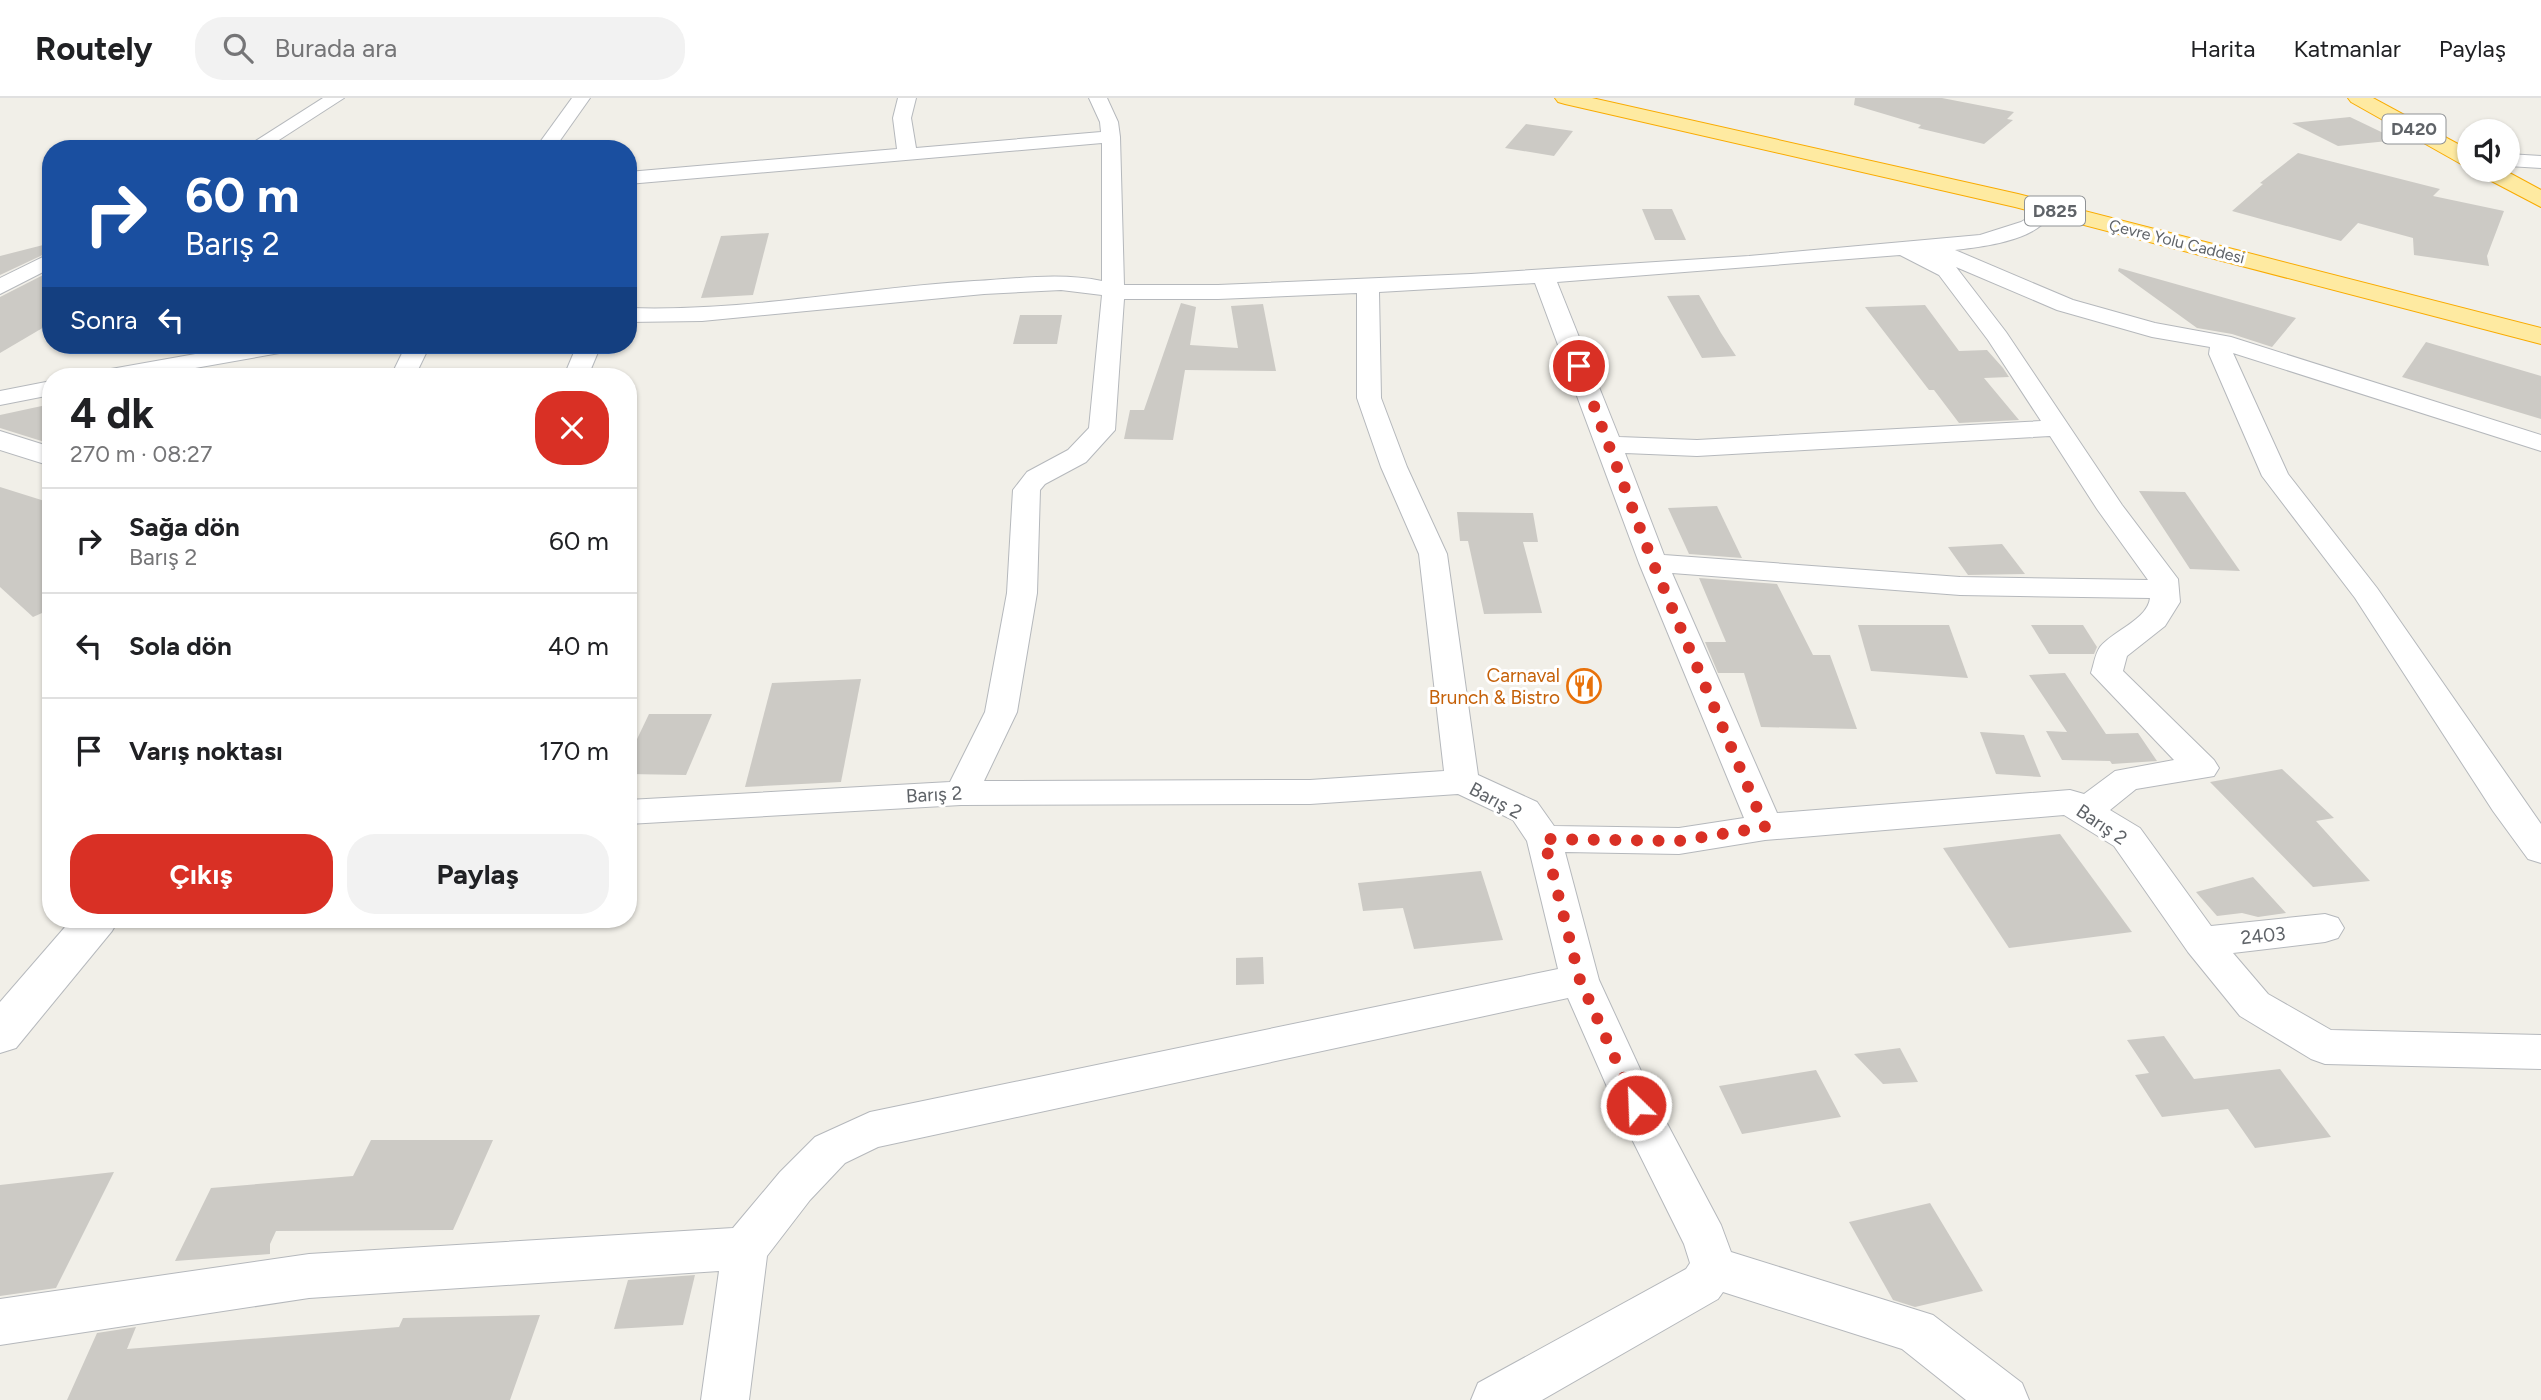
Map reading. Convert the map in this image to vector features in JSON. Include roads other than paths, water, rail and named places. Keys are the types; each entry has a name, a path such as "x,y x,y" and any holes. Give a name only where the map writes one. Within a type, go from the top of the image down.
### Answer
{"highway":[{"name":"Çevre Yolu Caddesi","path":"1565,98 1800,143 2541,322"},
{"name":"Çevre Yolu Caddesi","path":"1629,98 2541,336"},
{"name":"D420","path":"2358,98 2457,152"},
{"name":"D420","path":"2393,98 2457,133"},
{"path":"1800,143 2004,174"},
{"path":"1800,143 1842,165 2541,352"},
{"path":"2520,167 2541,178"},
{"path":"2509,182 2541,200"}],"street":[{"path":"266,140 335,98"},
{"path":"551,140 581,98"},
{"path":"907,98 902,118 907,153"},
{"path":"961,793 1001,712 1022,593 1027,490 1036,478 1077,456 1102,430 1112,292 1111,137 1109,122 1098,98"},
{"path":"637,177 1111,137"},
{"path":"2520,161 2541,162"},
{"path":"637,316 655,317 743,311 900,293 972,288 1099,285 1112,292 1218,292 1471,281 1983,241 2028,226 2038,218"},
{"path":"1934,246 1955,259 2065,305 2152,330 2223,342 2541,443"},
{"path":"1903,248 1947,270 1998,337 2111,509 2163,579 2165,602 2154,619 2127,638 2112,653 2107,673 2202,768 2127,779 2085,811"},
{"path":"0,287 42,265"},
{"path":"1543,275 1653,563 1765,827"},
{"path":"1368,285 1369,398 1394,467 1433,554 1462,782"},
{"path":"2223,342 2221,354 2275,476 2367,594 2505,802 2541,850"},
{"path":"156,368 234,354"},
{"path":"0,398 42,390"},
{"path":"1609,444 1697,448 2060,428"},
{"path":"0,440 42,454"},
{"path":"1653,563 1960,586 2164,589"},
{"name":"Barış 2","path":"637,811 961,793 1310,792 1462,782 1525,811 1544,839 1679,841 1765,827 2070,802 2127,837 2200,942 2254,1005 2325,1048 2541,1052"},
{"path":"1544,839 1580,980 1636,1105 1705,1241 1714,1268"},
{"path":"0,1034 89,928"},
{"name":"2403","path":"2200,942 2325,928"},
{"path":"725,1400 745,1248 795,1186 830,1150 870,1130 1580,980"},
{"path":"0,1322 309,1276 745,1248"},
{"path":"1495,1400 1702,1284 1714,1268"},
{"path":"1714,1268 1916,1331 2005,1400"}],"place":[{"name":"Carnaval Brunch & Bistro","path":"1584,686"}]}
